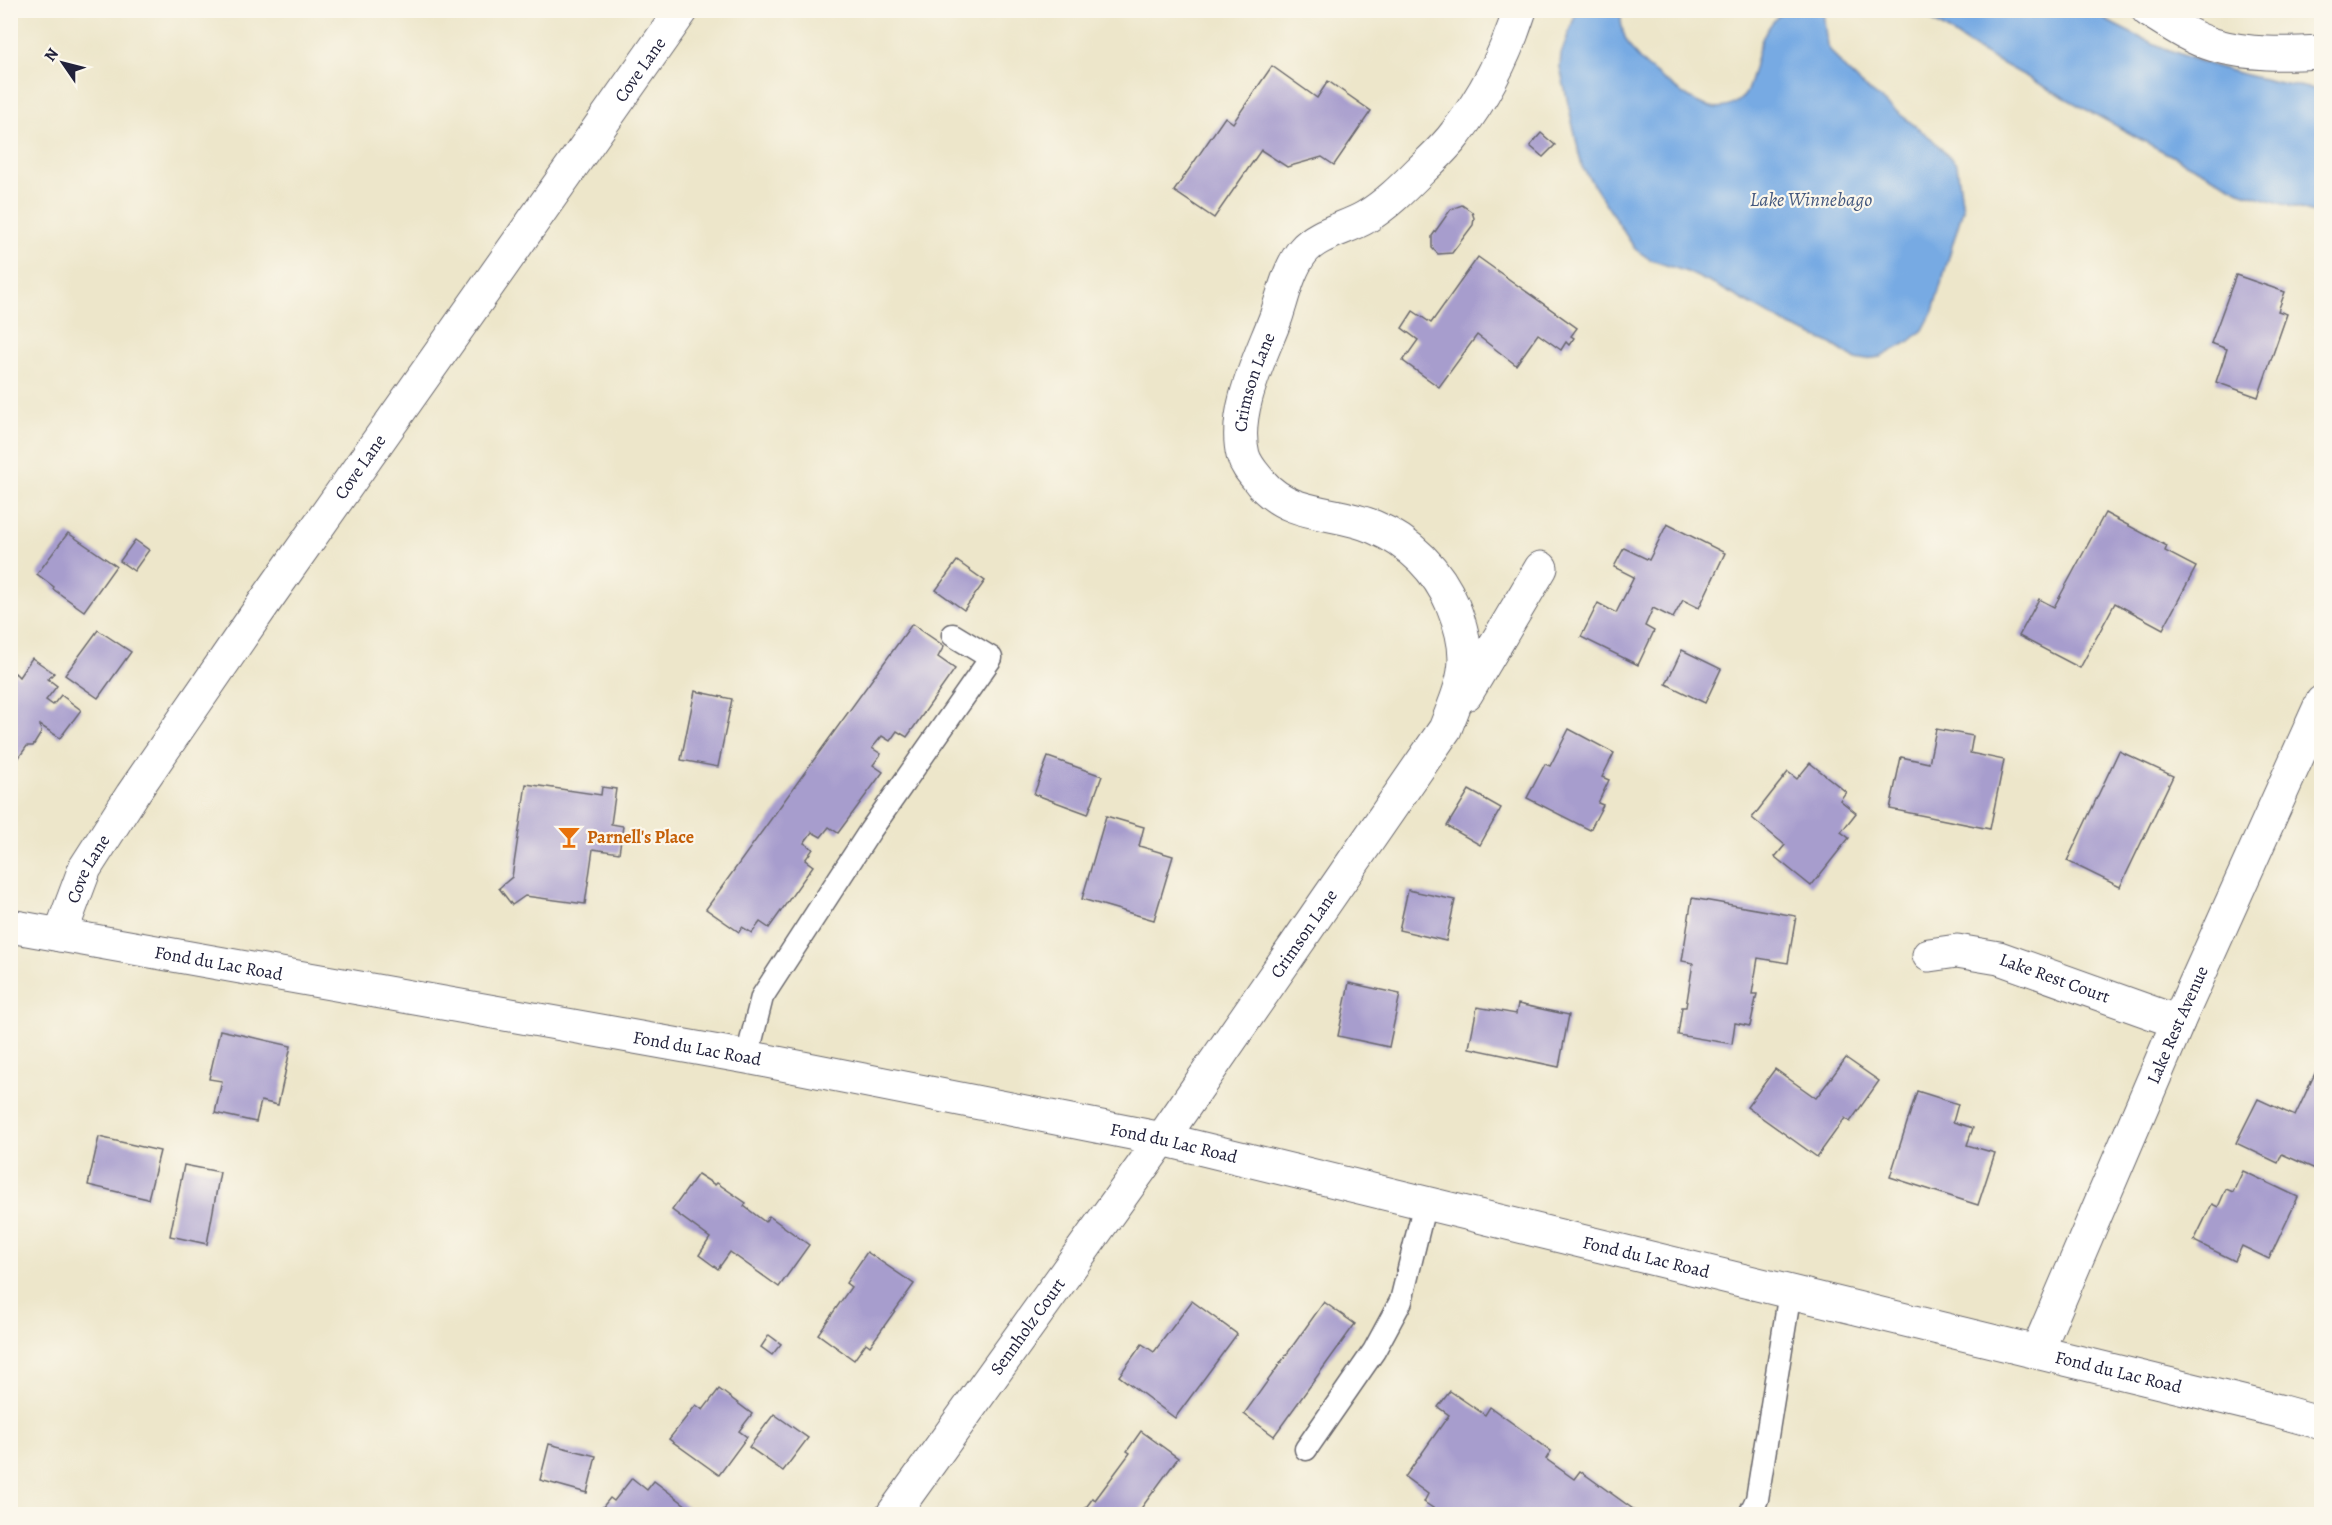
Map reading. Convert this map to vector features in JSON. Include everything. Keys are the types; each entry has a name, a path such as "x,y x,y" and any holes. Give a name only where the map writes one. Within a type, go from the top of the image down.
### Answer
{"street":[{"name":"Cove Lane","path":"60,935 85,868 139,785 270,593 682,10"},
{"name":"Crimson Lane","path":"1445,729 1462,687 1467,659 1462,629 1448,593 1430,565 1405,544 1372,526 1308,512 1280,499 1266,488 1251,471 1243,455 1241,430 1251,378 1302,252 1312,243 1365,218 1382,206 1400,192 1455,134 1499,62 1520,10"},
{"path":"2148,10 2182,31 2212,45 2245,52 2288,54 2322,52"},
{"name":"Crimson Lane","path":"1162,1139 1445,729 1541,568"},
{"name":"Lake Rest Avenue","path":"2037,1352 2178,1022 2322,702"},
{"name":"Fond du Lac Road","path":"10,926 747,1057 1162,1139 2322,1423"},
{"name":"Lake Rest Court","path":"1929,955 1957,951 1999,958 2178,1022"},
{"name":"Sennholz Court","path":"893,1515 1162,1139"}],"lane":[{"path":"747,1057 762,997 870,831 991,658 952,635"},
{"path":"1306,1449 1374,1351 1401,1301 1425,1203"},
{"path":"1750,1515 1757,1499 1790,1292"}],"water":[{"name":"Lake Winnebago","path":"1577,10 1621,11 1625,38 1640,60 1683,94 1715,108 1726,107 1737,102 1745,94 1762,39 1773,21 1783,11 1823,11 1827,46 1843,67 1861,84 1932,139 1957,165 1963,209 1933,311 1923,330 1910,341 1881,357 1856,360 1830,343 1790,326 1719,287 1687,272 1651,260 1635,249 1582,167 1560,67 1561,54"},
{"path":"1918,11 2090,11 2144,39 2201,62 2291,85 2321,90 2321,215 2242,192 1976,49"}],"building":[{"path":"1272,66 1317,98 1328,81 1371,111 1334,165 1322,157 1287,167 1261,150 1214,218 1174,191 1225,117 1233,123"},
{"path":"1541,133 1555,145 1543,157 1530,146"},
{"path":"1462,205 1472,212 1473,225 1452,253 1438,254 1432,248 1432,236 1451,209"},
{"path":"1478,257 1577,328 1571,336 1574,338 1569,345 1566,342 1561,350 1538,334 1516,365 1477,335 1439,387 1403,361 1418,340 1402,328 1413,311 1431,323"},
{"path":"2236,275 2285,292 2278,311 2287,314 2258,397 2216,382 2227,349 2211,343"},
{"path":"2105,513 2167,546 2165,551 2196,567 2163,629 2115,603 2080,668 2019,636 2039,599 2054,607"},
{"path":"1667,524 1725,553 1699,608 1683,600 1673,618 1653,608 1645,626 1654,631 1638,665 1581,637 1598,603 1616,613 1634,577 1614,567 1624,548 1649,560"},
{"path":"68,533 116,566 84,611 53,589 54,587 37,574"},
{"path":"135,540 149,550 134,571 120,561"},
{"path":"957,561 985,581 964,610 936,590"},
{"path":"912,624 944,646 938,657 955,669 907,737 897,731 890,741 882,736 872,748 881,754 873,765 883,772 838,833 829,827 821,837 812,832 804,843 813,849 805,860 813,866 769,928 760,922 752,933 742,927 739,932 706,909"},
{"path":"98,630 131,652 98,698 65,675"},
{"path":"1682,650 1721,669 1705,703 1666,684"},
{"path":"32,658 54,673 48,679 57,686 46,700 53,705 61,695 81,710 60,738 40,725 41,733 33,746 27,746 10,770 10,680 15,673 19,677"},
{"path":"695,691 732,699 718,767 681,760"},
{"path":"1569,729 1614,753 1602,777 1609,780 1598,803 1603,805 1590,830 1527,798 1545,764 1550,766"},
{"path":"1936,729 1973,736 1970,753 2004,760 1990,829 1890,809 1901,757 1929,763"},
{"path":"2119,751 2173,776 2120,887 2067,861"},
{"path":"1048,757 1102,776 1088,814 1034,794"},
{"path":"1810,763 1846,792 1840,800 1856,813 1841,832 1849,838 1811,886 1775,857 1785,845 1752,818 1788,772 1797,779"},
{"name":"Parnell's Place","path":"526,784 601,795 602,787 616,789 611,824 623,826 619,853 593,849 585,904 525,896 512,905 499,888 512,877"},
{"path":"1469,790 1501,808 1480,845 1447,826"},
{"path":"1106,816 1144,827 1139,846 1173,856 1154,920 1082,899"},
{"path":"1408,890 1455,900 1446,941 1399,930"},
{"path":"1692,898 1796,916 1788,963 1758,958 1752,994 1757,994 1750,1026 1735,1023 1732,1044 1678,1035 1682,1007 1686,1007 1693,963 1682,961"},
{"path":"1349,983 1400,994 1389,1047 1338,1036"},
{"path":"1518,1004 1569,1015 1559,1067 1469,1048 1477,1007 1516,1014"},
{"path":"220,1030 291,1046 278,1105 261,1101 256,1122 215,1113 222,1081 209,1079"},
{"path":"1846,1058 1879,1081 1850,1122 1845,1118 1817,1157 1747,1107 1775,1069 1816,1098"},
{"path":"2318,1067 2322,1068 2322,1172 2282,1154 2278,1163 2236,1143 2258,1099 2295,1116"},
{"path":"1917,1091 1958,1104 1953,1122 1973,1128 1967,1145 1995,1153 1978,1205 1890,1177"},
{"path":"99,1137 160,1151 148,1199 88,1185"},
{"path":"184,1165 220,1172 207,1244 170,1236"},
{"path":"2243,1171 2298,1197 2269,1259 2242,1246 2235,1261 2194,1241 2212,1204 2218,1207 2226,1189 2233,1192"},
{"path":"698,1174 715,1185 717,1183 746,1203 744,1206 765,1222 769,1216 809,1245 779,1287 730,1252 718,1269 699,1255 710,1238 672,1210"},
{"path":"867,1252 914,1284 870,1346 866,1343 854,1360 818,1334 851,1287 846,1283"},
{"path":"1192,1301 1237,1334 1175,1418 1119,1376 1142,1344 1154,1352"},
{"path":"1324,1302 1355,1324 1274,1436 1244,1414"},
{"path":"769,1335 781,1344 772,1355 761,1347"},
{"path":"719,1389 752,1414 739,1431 747,1437 719,1475 669,1439 696,1405 703,1410"},
{"path":"1450,1391 1485,1415 1490,1407 1551,1451 1546,1459 1574,1479 1580,1471 1640,1514 1442,1514 1424,1502 1428,1494 1405,1477 1449,1415 1438,1407"},
{"path":"774,1414 808,1438 783,1471 749,1447"},
{"path":"1141,1431 1178,1458 1137,1514 1081,1514 1093,1498 1095,1500 1130,1453 1127,1451"},
{"path":"549,1444 596,1456 587,1493 540,1480"},
{"path":"632,1478 647,1490 654,1481 692,1510 689,1514 597,1514 610,1498 614,1501"}],"place":[{"name":"Parnell's Place","path":"569,837"}]}
